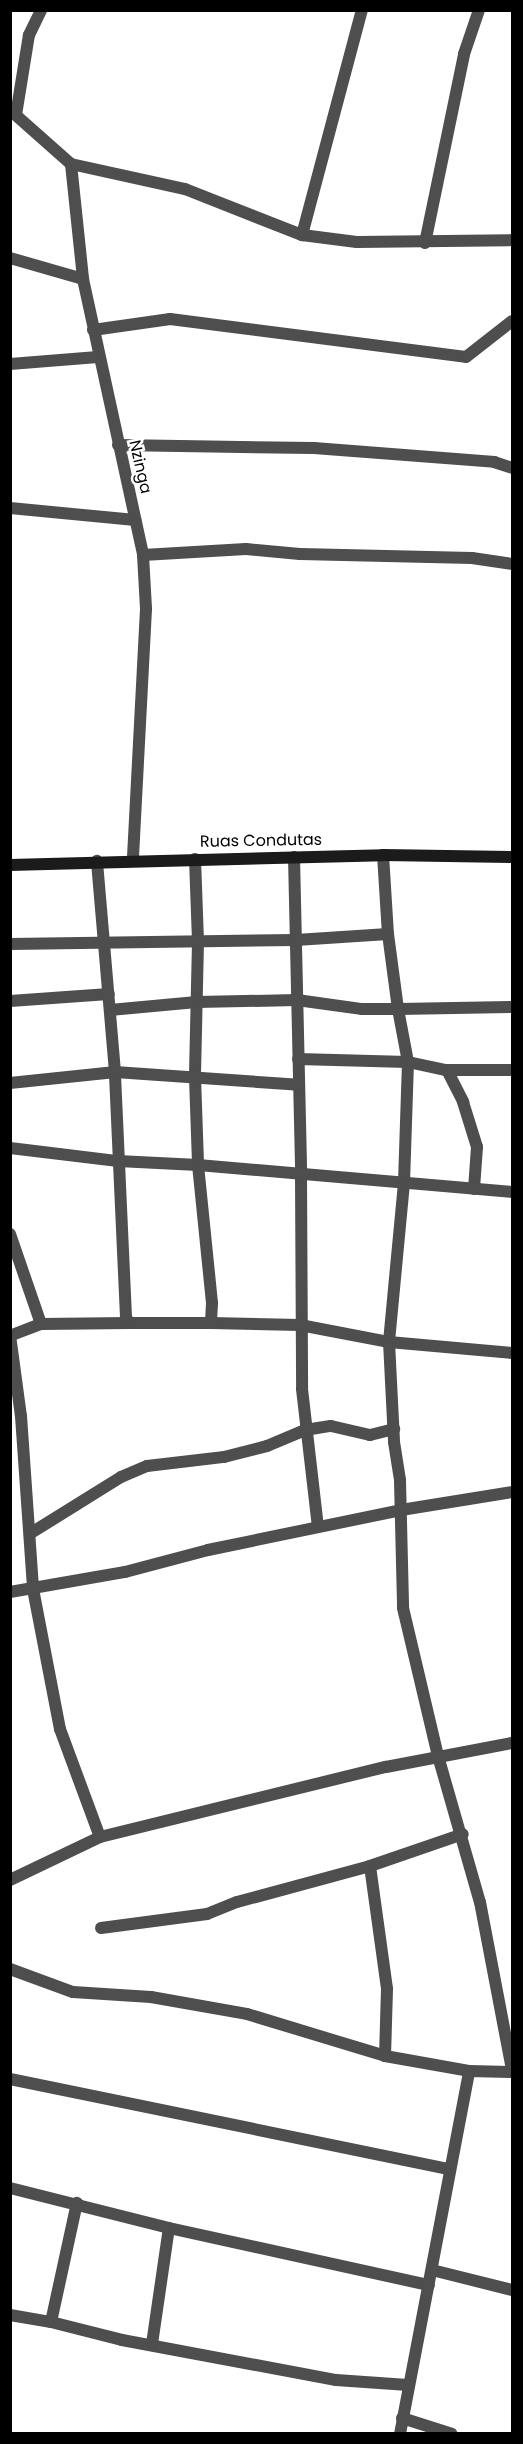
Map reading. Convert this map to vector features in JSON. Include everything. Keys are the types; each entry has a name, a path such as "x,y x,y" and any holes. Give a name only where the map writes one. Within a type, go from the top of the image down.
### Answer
{"street":[{"path":"41,10 29,35 14,113 71,164 185,189 302,235 357,242 425,243 513,240"},
{"path":"302,235 362,10"},
{"path":"425,243 464,54 479,10"},
{"name":"Nzinga","path":"71,164 83,279 98,357 143,555 146,609 133,860"},
{"path":"10,258 83,279"},
{"path":"93,330 170,319 466,357 513,321"},
{"path":"10,364 98,357"},
{"path":"118,445 314,448 494,462 513,468"},
{"path":"10,508 135,520"},
{"path":"143,555 246,549 300,554 472,558 513,564"},
{"path":"10,1969 74,1992 151,1997 247,2014 385,2056 469,2071 513,2071 480,1902 463,1834 438,1756 403,1608 401,1510 389,1342 404,1183 408,1062 388,934 383,855"},
{"name":"Ruas Condutas","path":"10,865 383,855 513,857"},
{"path":"294,857 301,1175 300,1325 305,1430 318,1527"},
{"path":"195,859 198,942 195,1077 198,1165 212,1323"},
{"path":"97,861 115,1072 126,1317 129,1323"},
{"path":"10,944 296,940 388,934"},
{"path":"10,1001 109,994"},
{"path":"110,1010 197,1002 297,1000 362,1009 513,1007"},
{"path":"298,1059 408,1062 447,1070 513,1070"},
{"path":"447,1070 463,1102 477,1147 474,1189"},
{"path":"10,1083 115,1072 299,1085"},
{"path":"10,1148 118,1161 198,1165 513,1192"},
{"path":"10,1233 41,1324"},
{"path":"100,1837 60,1730 33,1588 31,1533 11,1335 41,1324 300,1325 389,1342 512,1350"},
{"path":"31,1533 136,1469 224,1457 267,1446 305,1430 331,1426 370,1435 394,1429"},
{"path":"10,1592 124,1572 208,1550 401,1510 513,1492"},
{"path":"10,1880 100,1837 438,1756 513,1743"},
{"path":"101,1928 207,1914 237,1902 370,1866 463,1834"},
{"path":"370,1866 387,1989 385,2056"},
{"path":"400,2433 469,2071"},
{"path":"10,2079 449,2169"},
{"path":"10,2188 169,2228 429,2285"},
{"path":"51,2322 77,2203"},
{"path":"152,2344 169,2228"},
{"path":"432,2270 513,2290"},
{"path":"10,2315 51,2322 122,2340 336,2380 408,2385"},
{"path":"402,2418 452,2433"}]}
